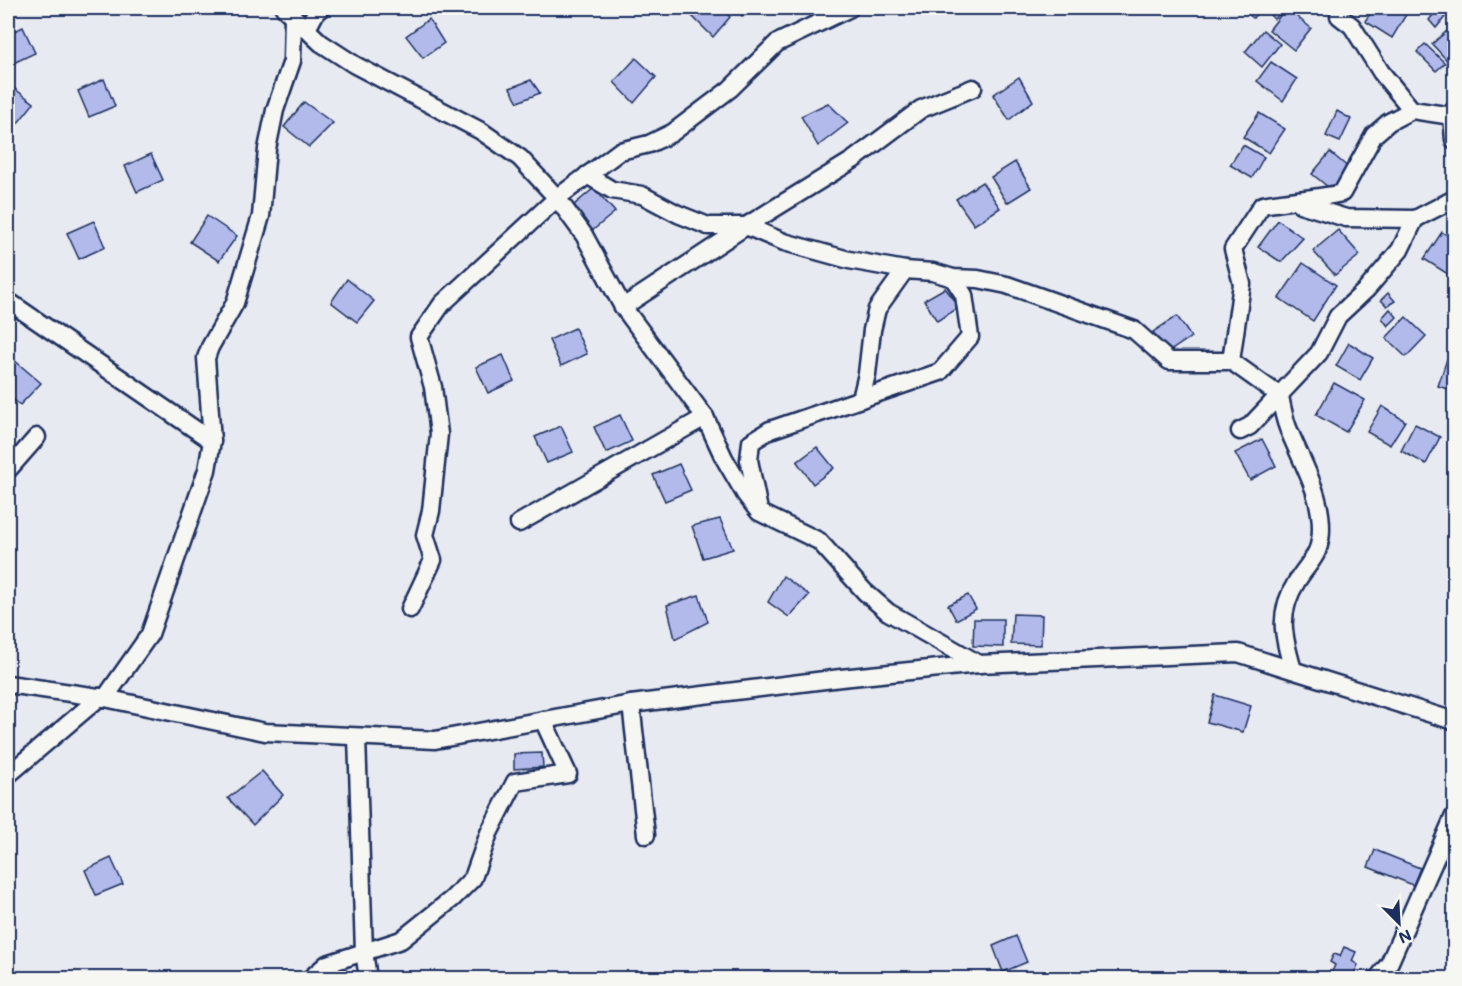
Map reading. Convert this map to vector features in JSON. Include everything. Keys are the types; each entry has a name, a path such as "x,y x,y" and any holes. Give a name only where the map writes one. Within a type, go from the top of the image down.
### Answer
{"street":[{"path":"410,609 433,560 425,535 431,511 439,434 433,387 419,336 442,304 557,198 620,151 649,144 672,133 730,89 777,43 850,8"},
{"path":"290,10 319,10"},
{"path":"290,10 321,43 355,65 481,131 520,158 557,198 584,235 623,307 705,417 724,458 745,494 759,512 819,541 865,592 888,612 979,664"},
{"path":"8,775 103,698 150,634 207,470 212,441 206,358 235,303 261,216 269,140 275,110 292,61 290,10"},
{"path":"307,29 319,10"},
{"path":"1339,16 1352,26 1381,72 1412,110"},
{"path":"623,307 746,226 853,160 921,109 973,88"},
{"path":"1231,361 1242,284 1233,249 1262,205 1288,200 1317,199 1342,193 1374,135 1389,122 1412,110 1453,112 1455,140"},
{"path":"587,175 612,190 642,195 678,214 708,226 746,226 784,242 827,254 905,270 933,272 952,278 978,279 1007,285 1134,330 1169,362 1231,361 1280,396 1286,425 1319,501 1321,530 1316,556 1296,582 1283,612 1283,636 1293,670"},
{"path":"1288,200 1346,218 1415,219 1455,199"},
{"path":"1240,431 1250,426 1319,353 1338,316 1367,289 1400,250 1415,219"},
{"path":"861,399 877,309 905,270"},
{"path":"759,512 749,460 751,442 770,430 940,372 970,337 964,295 952,278"},
{"path":"8,301 212,441"},
{"path":"519,523 705,417"},
{"path":"8,471 37,437"},
{"path":"930,637 946,668"},
{"path":"8,684 103,698 265,732 435,741 631,704 841,678 979,664 1238,652 1455,721"},
{"path":"631,704 646,835"},
{"path":"311,978 327,964 401,940 452,899 473,878 489,834 515,782 568,774 543,720"},
{"path":"357,737 364,952 368,978"},
{"path":"1378,978 1389,964 1455,816"}],"building":[{"path":"702,8 722,8 730,17 713,37 692,16"},
{"path":"736,8 756,8 742,16"},
{"path":"1241,8 1261,8 1253,18"},
{"path":"1272,8 1278,8 1282,12 1274,19 1268,13"},
{"path":"1286,8 1311,28 1294,50 1269,30"},
{"path":"1374,8 1399,8 1407,13 1392,38 1365,21"},
{"path":"1437,10 1445,17 1436,28 1429,20"},
{"path":"429,19 444,43 423,58 406,36"},
{"path":"1454,25 1454,64 1452,66 1432,44"},
{"path":"23,27 35,53 9,65 8,34"},
{"path":"1263,30 1280,44 1262,67 1245,52"},
{"path":"1425,44 1445,63 1436,71 1417,52"},
{"path":"636,58 656,77 634,103 614,82"},
{"path":"1271,62 1297,79 1283,101 1257,81"},
{"path":"1019,77 1033,101 1009,120 993,95"},
{"path":"104,79 115,106 89,117 78,91"},
{"path":"531,80 540,93 518,102 510,88"},
{"path":"8,84 34,103 14,128 8,122"},
{"path":"304,102 333,123 309,147 284,127"},
{"path":"828,103 848,123 818,146 801,116"},
{"path":"1337,111 1351,119 1340,142 1326,136"},
{"path":"1259,113 1285,129 1269,153 1243,137"},
{"path":"1243,145 1264,157 1252,178 1230,165"},
{"path":"1330,152 1350,169 1333,191 1312,174"},
{"path":"151,154 163,180 137,192 125,166"},
{"path":"1015,162 1031,188 1007,203 991,177"},
{"path":"982,182 1000,208 974,225 956,199"},
{"path":"594,188 615,212 592,231 574,205"},
{"path":"207,216 237,236 219,261 190,242"},
{"path":"1278,220 1303,238 1281,262 1258,247"},
{"path":"94,221 105,247 79,259 67,233"},
{"path":"1338,230 1360,255 1335,275 1313,251"},
{"path":"1442,232 1454,240 1454,278 1424,259"},
{"path":"1303,263 1336,285 1313,321 1279,298"},
{"path":"347,279 374,301 357,322 331,302"},
{"path":"945,288 960,307 937,321 924,300"},
{"path":"1388,293 1395,301 1387,306 1381,300"},
{"path":"1390,309 1397,317 1388,326 1382,318"},
{"path":"1177,316 1191,337 1167,353 1153,332"},
{"path":"1406,317 1426,336 1406,357 1386,338"},
{"path":"575,328 587,354 561,366 549,340"},
{"path":"1349,343 1373,358 1360,380 1336,366"},
{"path":"503,355 514,381 488,393 476,367"},
{"path":"1447,359 1454,362 1454,391 1438,386"},
{"path":"14,360 41,383 20,405 8,395 8,367"},
{"path":"1334,383 1365,400 1346,432 1316,415"},
{"path":"1382,406 1405,421 1390,445 1367,432"},
{"path":"620,415 632,441 606,453 594,427"},
{"path":"1415,424 1440,437 1426,464 1401,451"},
{"path":"561,426 573,452 547,463 535,437"},
{"path":"1262,439 1276,466 1250,480 1235,453"},
{"path":"817,447 834,468 813,484 797,462"},
{"path":"679,464 691,490 665,501 653,475"},
{"path":"720,519 733,549 703,558 692,526"},
{"path":"783,576 809,595 789,617 768,602"},
{"path":"699,595 708,622 675,639 667,605"},
{"path":"968,595 976,609 956,620 948,605"},
{"path":"1013,614 1042,615 1041,645 1011,644"},
{"path":"974,619 1003,619 1003,647 973,646"},
{"path":"1215,695 1251,706 1243,732 1207,722"},
{"path":"542,753 543,767 514,769 514,754"},
{"path":"262,771 283,795 253,825 228,798"},
{"path":"1375,850 1420,868 1413,885 1368,867"},
{"path":"111,858 123,884 96,895 85,870"},
{"path":"1016,936 1027,962 1003,972 993,946"},
{"path":"1344,947 1356,952 1352,961 1358,965 1352,978 1335,978 1330,976 1335,965 1330,962 1334,954 1340,956"}]}
